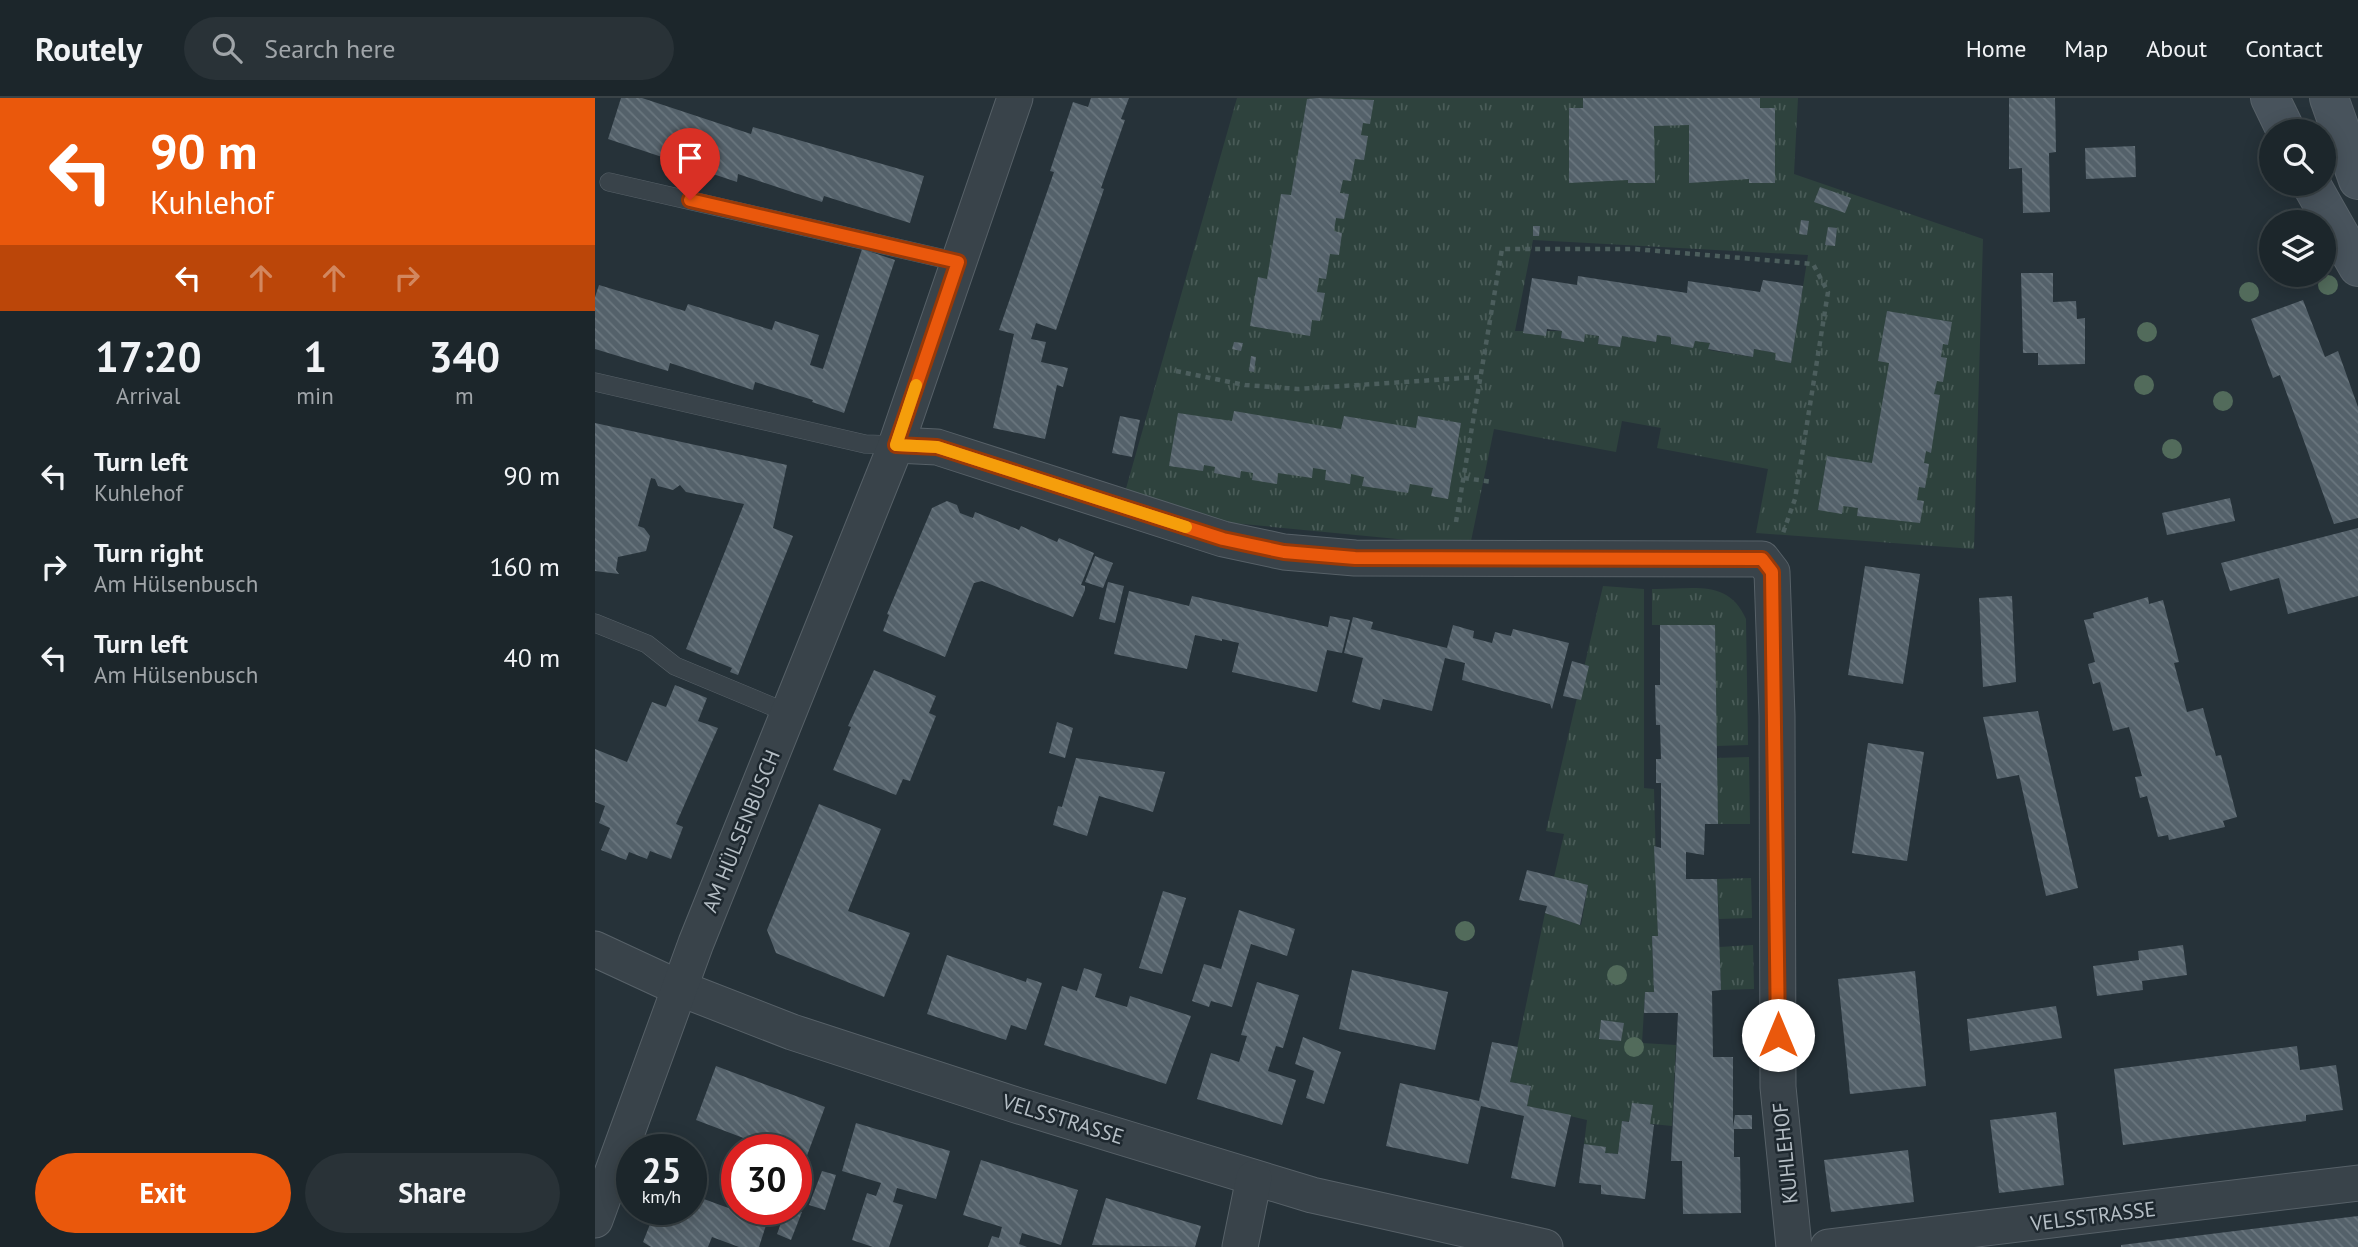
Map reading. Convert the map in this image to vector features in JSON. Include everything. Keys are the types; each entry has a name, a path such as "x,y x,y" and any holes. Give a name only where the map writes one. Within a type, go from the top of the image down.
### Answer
{"main road":[{"path":"2270,98 2280,119"},
{"path":"2329,98 2358,180"},
{"path":"2318,196 2358,267"}],"street":[{"name":"AM HÜLSENBUSCH","path":"595,1220 679,988 896,445 1015,98"},
{"path":"896,445 937,447 1223,539 1284,552 1355,558 1762,559"},
{"name":"KUHLEHOF","path":"1762,559 1772,572 1777,716 1778,1087 1794,1247"},
{"name":"VELSSTRASSE","path":"595,949 679,988 792,1032 1254,1178 1312,1195 1545,1247"},
{"path":"1240,1247 1254,1178"},
{"name":"VELSSTRASSE","path":"1828,1247 2358,1182"}],"lane":[{"path":"609,182 958,262"},
{"path":"595,382 866,444 896,445"},
{"path":"595,623 647,644 675,666 788,713"}],"path":[{"path":"1451,558 1502,249 1634,249 1813,264 1828,292 1795,499 1780,540 1762,559"},
{"path":"1176,371 1245,385 1298,389 1481,377"},
{"path":"1464,478 1493,482"}],"green space":[{"path":"1237,98 1798,98 1794,174 1983,239 1974,549 1756,533 1768,469 1657,448 1661,428 1622,421 1616,452 1494,429 1470,546 1232,523 1125,492","holes":["1533,240 1808,255 1791,362 1776,360 1776,353 1754,349 1752,357 1709,350 1710,343 1695,341 1693,347 1671,344 1671,337 1657,335 1655,342 1622,336 1619,347 1598,344 1599,336 1585,334 1583,342 1561,338 1562,331 1515,331"]},
{"path":"1603,586 1644,589 1644,788 1654,789 1658,936 1652,937 1654,992 1645,993 1642,1043 1676,1045 1672,1126 1623,1121 1618,1154 1605,1153 1584,1144 1587,1120 1527,1106 1531,1086 1510,1082 1545,913 1581,925 1588,886 1554,877 1564,834 1546,831"},
{"path":"1695,588 1719,592 1738,606 1746,619 1748,745 1716,746 1715,625 1652,625 1652,589"},
{"path":"1749,757 1750,824 1718,824 1716,758"},
{"path":"1751,878 1752,918 1719,919 1717,879"},
{"path":"1753,945 1754,989 1721,990 1719,947"}],"building":[{"path":"621,98 642,98 751,134 753,127 924,176 910,223 824,196 822,202 738,174 737,182 608,139"},
{"path":"1091,98 1129,98 1121,119 1125,120 1101,188 1104,189 1056,330 1036,323 1031,339 1046,342 1041,362 1068,368 1063,387 1057,385 1045,439 993,428 1014,334 999,330 1054,172 1050,171 1073,102 1088,107"},
{"path":"1583,98 1760,98 1760,108 1775,108 1775,183 1749,183 1749,179 1689,183 1689,125 1654,126 1655,183 1628,183 1628,180 1569,183 1569,108 1583,108"},
{"path":"2009,98 2055,98 2056,152 2049,153 2050,212 2023,213 2022,168 2009,169"},
{"path":"1307,99 1374,100 1370,124 1363,123 1361,135 1368,136 1364,160 1355,159 1351,181 1343,180 1340,193 1349,194 1344,219 1336,218 1334,231 1342,233 1339,255 1330,254 1326,279 1319,278 1317,292 1325,293 1320,321 1312,320 1310,336 1250,326 1258,277 1267,279 1281,194 1291,195"},
{"path":"2135,146 2136,177 2086,179 2085,148"},
{"path":"1820,187 1851,198 1845,213 1814,202"},
{"path":"1801,220 1809,221 1807,235 1799,234"},
{"path":"1533,226 1540,226 1539,236 1533,236"},
{"path":"1828,227 1837,228 1835,246 1825,245"},
{"path":"862,249 895,260 844,413 755,382 753,390 670,363 668,371 595,349 595,297 599,285 685,311 688,304 772,330 775,321 819,335 810,365 823,369"},
{"path":"2021,273 2053,273 2053,302 2076,301 2077,319 2085,318 2085,364 2038,365 2038,353 2023,353"},
{"path":"1578,276 1687,293 1688,281 1760,292 1763,280 1803,286 1791,363 1775,360 1776,353 1754,349 1753,357 1708,349 1710,343 1695,341 1693,348 1671,344 1671,337 1657,335 1656,342 1622,336 1620,347 1598,344 1599,336 1585,334 1584,342 1561,338 1562,331 1547,329 1546,336 1523,333 1532,278 1577,285"},
{"path":"2303,300 2325,357 2338,351 2358,407 2358,518 2334,524 2280,375 2273,378 2251,319"},
{"path":"1887,311 1952,322 1948,345 1943,344 1941,357 1947,358 1943,382 1937,381 1934,394 1940,395 1931,453 1926,451 1924,463 1929,464 1925,488 1919,487 1917,500 1924,501 1920,523 1857,516 1858,508 1843,506 1842,514 1818,510 1827,456 1872,463 1889,363 1878,361"},
{"path":"1234,342 1243,343 1241,351 1232,349"},
{"path":"1251,356 1256,357 1254,372 1249,371"},
{"path":"1234,411 1341,429 1344,416 1416,428 1418,416 1461,423 1448,499 1431,496 1433,488 1410,484 1408,493 1362,486 1364,477 1351,474 1350,484 1325,480 1326,470 1313,468 1312,478 1278,473 1277,484 1252,480 1253,473 1241,471 1240,478 1214,473 1215,467 1204,465 1203,471 1169,466 1178,413 1232,421"},
{"path":"1120,416 1140,420 1132,457 1112,453"},
{"path":"595,423 787,465 773,528 793,536 738,675 730,672 732,668 686,649 744,504 686,492 680,485 673,490 658,486 655,479 651,478 638,526 644,528 650,536 646,551 618,557 616,570 619,574 595,571"},
{"path":"2230,498 2235,521 2167,535 2162,513"},
{"path":"947,501 957,505 960,513 973,518 975,512 1019,530 1021,526 1057,542 1059,538 1094,553 1081,585 1085,586 1085,590 1073,617 982,581 974,583 945,657 883,631 889,615 887,614 932,508"},
{"path":"2358,528 2358,596 2288,614 2279,578 2230,591 2221,563"},
{"path":"1095,556 1113,563 1103,588 1085,582"},
{"path":"1865,566 1920,574 1903,684 1848,675"},
{"path":"1108,582 1124,586 1115,623 1099,619"},
{"path":"1129,591 1189,606 1192,596 1328,627 1330,616 1350,620 1342,653 1327,650 1317,692 1232,672 1239,643 1222,639 1195,635 1187,669 1114,654"},
{"path":"2012,596 2016,682 1983,687 1979,598"},
{"path":"2148,597 2149,604 2163,600 2179,662 2174,663 2187,712 2203,708 2216,756 2221,755 2237,817 2223,821 2225,827 2169,840 2168,835 2158,837 2147,796 2140,798 2135,777 2142,776 2129,727 2113,731 2100,682 2093,684 2088,664 2095,662 2084,620 2094,618 2093,613"},
{"path":"1353,617 1373,622 1371,629 1447,648 1453,625 1474,631 1473,638 1492,643 1495,632 1511,636 1513,629 1569,643 1552,709 1550,704 1462,680 1465,663 1445,658 1432,711 1383,699 1380,710 1352,702 1363,658 1344,653"},
{"path":"1660,625 1715,625 1718,824 1705,824 1704,855 1686,852 1686,879 1717,879 1721,990 1712,991 1713,1057 1733,1057 1733,1127 1735,1115 1752,1115 1752,1129 1734,1129 1734,1157 1740,1157 1741,1213 1683,1214 1682,1161 1671,1161 1678,1013 1644,1013 1645,992 1654,992 1652,936 1658,936 1654,846 1661,848 1661,783 1656,783 1656,759 1661,759 1660,725 1656,725 1655,685 1660,685"},
{"path":"1572,661 1589,666 1581,700 1563,696"},
{"path":"874,670 936,696 929,713 936,716 910,781 903,779 896,795 833,770 851,727 848,726"},
{"path":"675,685 707,698 698,721 718,728 676,824 683,827 671,859 650,851 647,859 629,852 626,860 601,850 610,828 599,823 605,806 595,802 595,749 627,762 652,702 666,707"},
{"path":"2038,711 2078,888 2046,896 2019,775 1997,779 1983,717"},
{"path":"1057,722 1073,728 1065,758 1049,753"},
{"path":"1868,743 1924,752 1907,861 1852,853"},
{"path":"1076,758 1165,772 1153,812 1099,796 1087,836 1053,825 1058,806 1062,807"},
{"path":"819,804 881,829 848,911 910,933 884,997 776,953 767,930"},
{"path":"1527,870 1588,885 1580,925 1545,913 1547,906 1519,900"},
{"path":"1163,891 1186,898 1162,974 1139,968"},
{"path":"1239,910 1295,929 1287,956 1251,944 1232,1007 1211,1001 1209,1007 1192,1001 1204,964 1221,969"},
{"path":"2183,945 2187,975 2142,981 2143,990 2097,996 2093,966 2139,960 2138,951"},
{"path":"947,955 1026,982 1027,978 1042,983 1026,1030 1011,1025 1006,1040 927,1014"},
{"path":"1084,968 1102,974 1095,997 1127,1007 1130,996 1191,1016 1166,1084 1044,1045 1062,986 1077,991"},
{"path":"1352,970 1448,992 1435,1050 1339,1029"},
{"path":"1915,971 1926,1086 1850,1094 1838,979"},
{"path":"1257,982 1299,995 1283,1048 1276,1046 1268,1071 1296,1080 1282,1125 1197,1099 1211,1053 1239,1062 1247,1036 1241,1035"},
{"path":"2056,1006 2062,1038 1970,1051 1967,1019"},
{"path":"1601,1020 1624,1023 1621,1041 1599,1039"},
{"path":"1303,1037 1341,1052 1324,1104 1306,1098 1314,1071 1295,1064"},
{"path":"1492,1042 1518,1047 1510,1082 1531,1086 1527,1106 1571,1115 1555,1187 1511,1178 1524,1116 1481,1106 1468,1164 1386,1146 1400,1083 1479,1101"},
{"path":"2297,1046 2300,1070 2336,1065 2343,1110 2306,1115 2306,1121 2123,1145 2114,1069"},
{"path":"716,1066 825,1107 812,1142 812,1134 733,1134 696,1120"},
{"path":"1632,1103 1653,1105 1650,1124 1654,1125 1645,1199 1601,1194 1601,1185 1579,1183 1584,1144 1606,1147 1605,1153 1618,1154 1622,1121 1629,1122"},
{"path":"2056,1112 2064,1185 1999,1193 1990,1120"},
{"path":"856,1123 950,1151 936,1199 897,1188 893,1202 903,1205 889,1247 873,1247 852,1240 867,1193 876,1196 881,1183 842,1171"},
{"path":"1908,1150 1914,1202 1831,1212 1824,1160"},
{"path":"981,1160 1078,1190 1061,1245 1022,1233 1019,1244 1027,1247 988,1247 992,1236 999,1238 1002,1227 963,1215"},
{"path":"822,1171 836,1175 825,1210 812,1206 812,1197"},
{"path":"1106,1198 1201,1226 1195,1247 1092,1245"},
{"path":"707,1200 721,1205 721,1225 766,1225 759,1247 739,1247 712,1237 708,1247 651,1247 643,1242 650,1225 707,1225"},
{"path":"2358,1216 2358,1247 2121,1247 2121,1245"},
{"path":"780,1225 797,1225 791,1240 777,1234"}],"slow traffic":[{"path":"916,385 896,445 937,447 1186,527"}],"route":[{"path":"690,200 958,262 896,445 937,447 1223,539 1284,552 1355,558 1762,559 1772,572 1777,716 1778,1035"}]}
